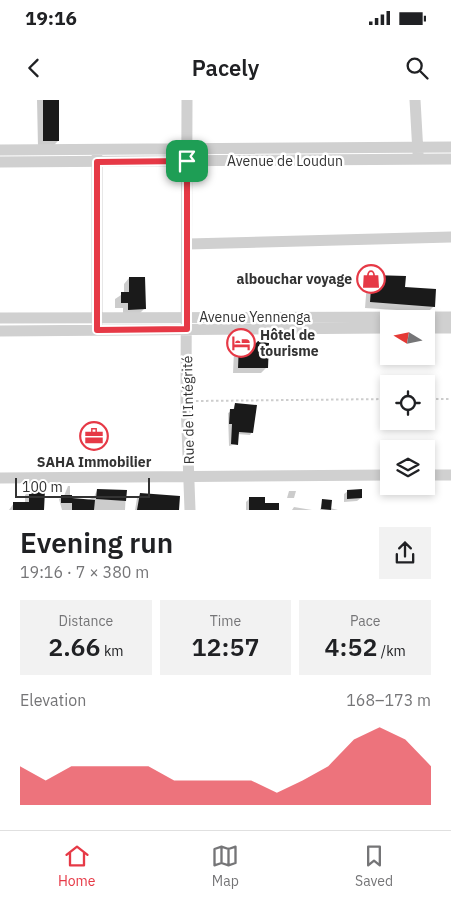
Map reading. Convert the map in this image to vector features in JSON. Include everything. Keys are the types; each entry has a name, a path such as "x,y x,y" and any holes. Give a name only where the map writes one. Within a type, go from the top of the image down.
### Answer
{"street":[{"name":"Rue de l'Intégrité","path":"187,100 186,401 190,510"},
{"path":"416,100 418,160"},
{"name":"Avenue de Loudun","path":"0,150 451,147"},
{"path":"231,149 231,161"},
{"path":"97,150 97,330"},
{"name":"Avenue de Loudun","path":"0,162 451,159"},
{"path":"188,244 451,237"},
{"name":"Avenue Yennenga","path":"0,331 97,330 187,323 451,317"},
{"name":"Avenue Yennenga","path":"0,318 98,318 187,323 380,328"},
{"path":"435,328 451,328"},
{"path":"0,478 380,475"},
{"path":"435,475 451,475"}],"path":[{"path":"186,401 380,399"},
{"path":"435,399 451,399"}],"building":[{"path":"43,100 59,100 59,141 43,141"},
{"path":"372,275 406,276 405,287 436,289 435,307 370,302"},
{"path":"129,277 145,277 146,309 128,310 128,303 121,303 121,292 129,292"},
{"path":"258,341 269,343 268,368 238,368 239,344 255,344"},
{"path":"235,403 257,405 253,433 239,432 238,445 231,444 232,424 229,424 230,409 234,409"},
{"path":"29,489 45,490 44,510 13,510 13,502 29,502"},
{"path":"97,489 127,490 126,501 96,499"},
{"path":"362,489 362,498 347,499 347,490"},
{"path":"140,493 180,496 179,510 137,510"},
{"path":"61,495 72,495 72,503 61,503"},
{"path":"249,497 265,497 265,503 279,503 279,510 249,510"},
{"path":"72,498 95,500 94,510 72,510"},
{"path":"322,499 332,500 331,510 321,509"}],"place":[{"name":"albouchar voyage","path":"371,279"},
{"name":"Hôtel de tourisme","path":"241,343"},
{"name":"SAHA Immobilier","path":"94,436"}],"route":[{"path":"187,161 187,329 97,330 97,162 187,161"}]}
